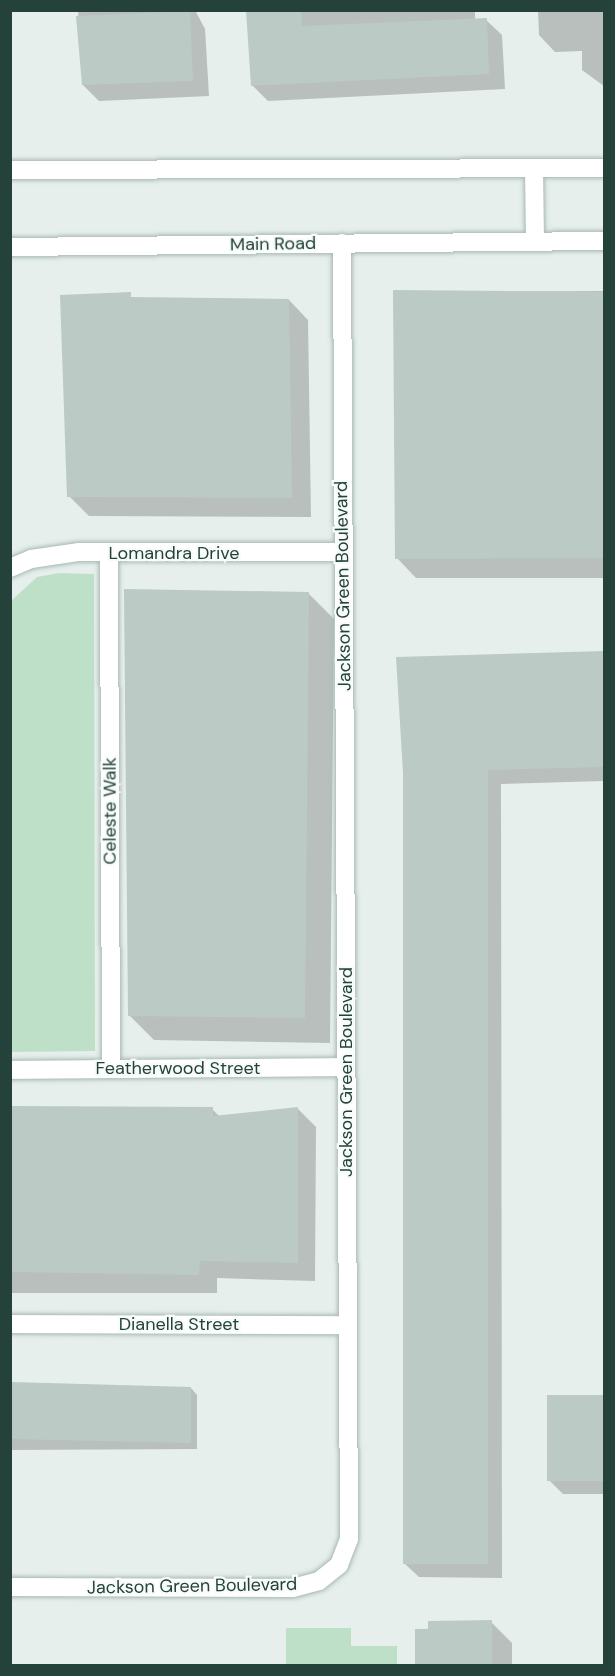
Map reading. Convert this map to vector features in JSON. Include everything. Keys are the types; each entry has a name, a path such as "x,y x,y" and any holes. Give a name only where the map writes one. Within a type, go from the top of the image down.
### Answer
{"street":[{"path":"10,170 604,168"},
{"path":"534,169 535,242"},
{"name":"Main Road","path":"10,247 604,241"},
{"name":"Jackson Green Boulevard","path":"10,1587 293,1588 332,1570 349,1539 341,552 342,243"},
{"name":"Lomandra Drive","path":"10,568 31,559 109,552 341,552"},
{"name":"Celeste Walk","path":"109,552 111,1069"},
{"name":"Featherwood Street","path":"10,1070 345,1067"},
{"name":"Dianella Street","path":"10,1324 348,1325"}],"green space":[{"path":"59,573 94,574 95,1051 11,1052 11,601 37,577"},
{"path":"286,1628 351,1628 351,1646 397,1646 397,1665 286,1665"}],"building":[{"path":"246,10 301,10 302,26 487,18 489,74 251,86"},
{"path":"190,11 193,81 82,85 76,16"},
{"path":"393,290 604,292 604,558 395,559"},
{"path":"131,292 131,297 289,299 292,498 67,497 60,295"},
{"path":"124,589 309,592 305,1018 128,1016"},
{"path":"604,651 604,767 488,770 488,1564 403,1564 403,773 396,657"},
{"path":"10,1106 213,1107 213,1116 298,1107 298,1263 200,1261 199,1275 10,1272"},
{"path":"10,1382 191,1387 191,1443 10,1439"},
{"path":"547,1395 604,1395 604,1481 547,1481"},
{"path":"492,1620 492,1665 415,1665 415,1629 428,1629 428,1621"}]}
